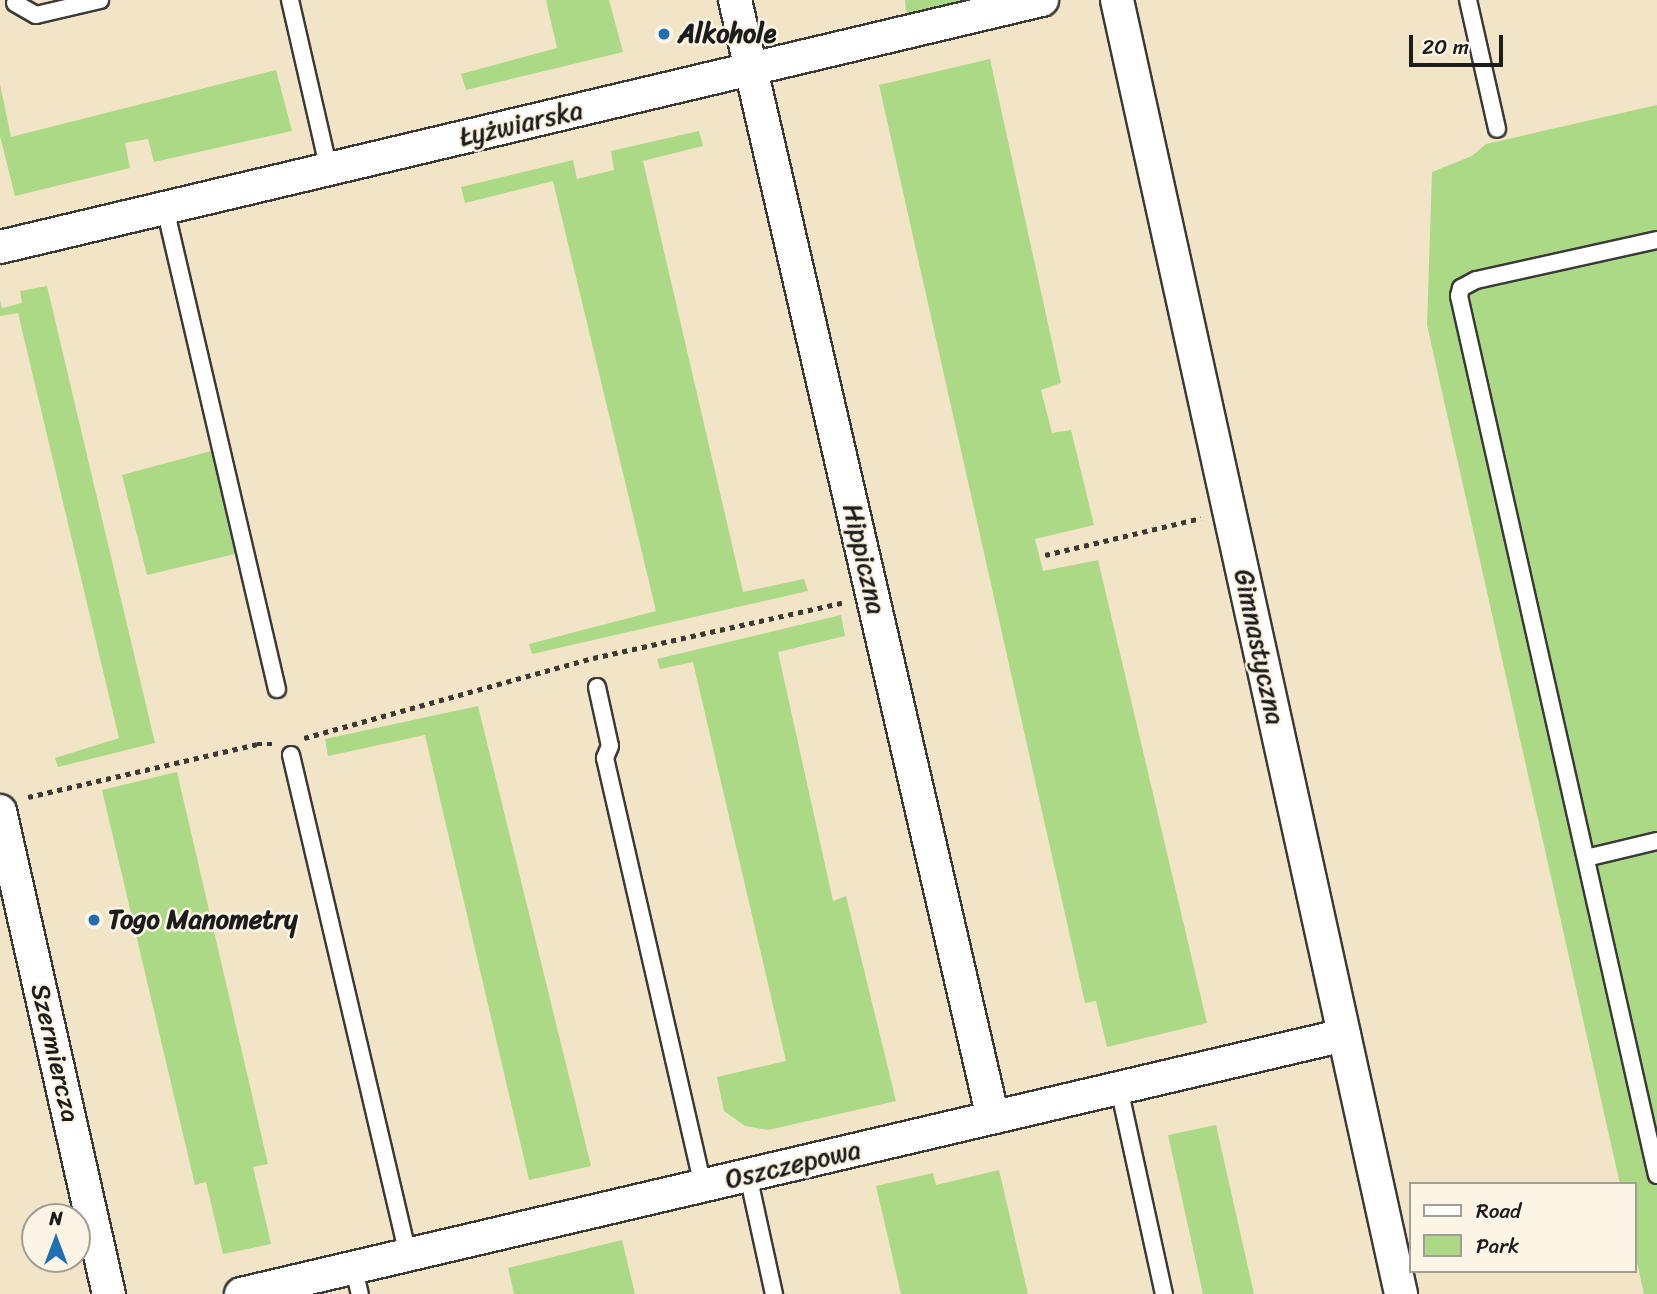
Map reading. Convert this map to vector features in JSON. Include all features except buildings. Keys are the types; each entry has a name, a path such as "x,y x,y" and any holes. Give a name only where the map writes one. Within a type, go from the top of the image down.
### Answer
{"street":[{"name":"Hippiczna","path":"735,0 993,1118"},
{"name":"Łyżwiarska","path":"0,247 1042,0"},
{"name":"Gimnastyczna","path":"1117,0 1401,1294"},
{"name":"Szermiercza","path":"13,804 109,1294"},
{"name":"Oszczepowa","path":"241,1294 357,1281 408,1255 1344,1035"}],"lane":[{"path":"15,3 36,15 100,0"},
{"path":"290,0 329,170"},
{"path":"1468,0 1497,130"},
{"path":"165,208 277,690"},
{"path":"1657,240 1476,279 1466,283 1459,296 1657,1175"},
{"path":"597,687 610,746 605,758 703,1186"},
{"path":"291,755 408,1255"},
{"path":"1586,858 1657,841"},
{"path":"1119,1088 1164,1294"},
{"path":"748,1175 774,1294"}],"path":[{"path":"1045,555 1230,511"},
{"path":"299,740 593,658 873,596"},
{"path":"13,804 257,744 277,744"}],"green space":[{"path":"546,0 609,0 623,52 466,90 461,74 557,48"},
{"path":"905,0 977,0 912,15 906,11"},
{"path":"990,59 1061,383 1041,390 1052,433 1071,430 1094,525 1035,539 1043,571 1098,560 1207,1023 1107,1047 1096,1001 1085,1003 879,85"},
{"path":"276,70 292,131 154,162 148,139 125,143 130,168 15,196 0,136 0,84 11,137"},
{"path":"1657,105 1657,1294 1644,1294 1636,1258 1636,1182 1620,1182 1427,325 1432,172 1472,156 1486,144"},
{"path":"699,131 703,146 643,161 743,592 804,579 808,591 532,654 529,644 656,611 553,181 465,203 461,187 573,160 577,179 614,170 611,151"},
{"path":"47,286 155,743 58,767 55,758 119,738 18,313 0,316 0,300 2,308 22,303 20,291"},
{"path":"211,451 235,554 147,575 122,475"},
{"path":"841,615 845,636 778,652 833,901 846,896 896,1101 768,1130 745,1126 724,1111 717,1077 786,1061 693,662 660,669 657,659"},
{"path":"478,706 591,1166 529,1180 425,735 328,756 325,739"},
{"path":"177,772 268,1164 253,1167 271,1244 223,1254 206,1182 195,1185 102,790"},
{"path":"1216,1125 1254,1294 1203,1294 1168,1135"},
{"path":"999,1170 1028,1294 901,1294 876,1186 933,1173 936,1185"},
{"path":"622,1240 635,1294 514,1294 508,1268"}],"place":[{"name":"Alkohole","path":"664,34"},
{"name":"Togo Manometry","path":"94,920"}]}
